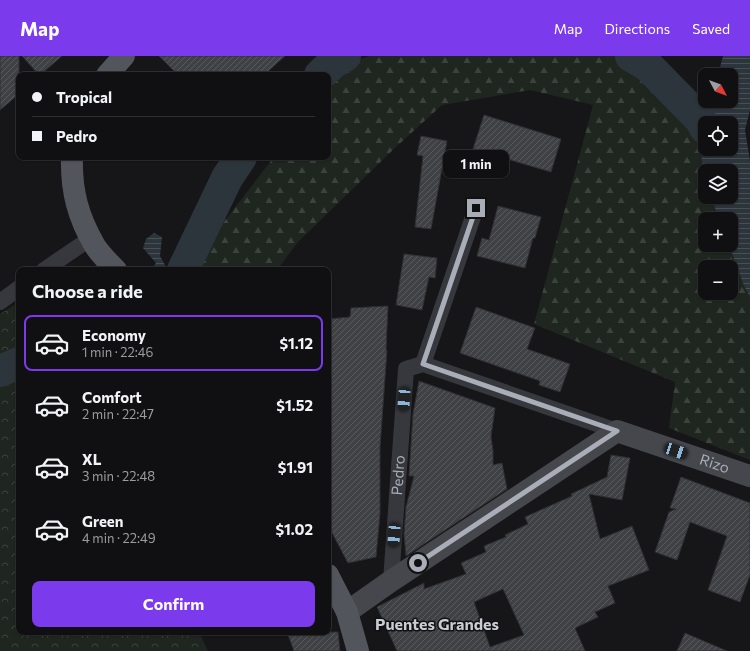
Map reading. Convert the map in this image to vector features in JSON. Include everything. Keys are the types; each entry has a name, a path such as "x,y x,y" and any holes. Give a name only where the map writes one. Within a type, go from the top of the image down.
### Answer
{"main road":[{"path":"72,160 73,193 80,216 103,254"},
{"path":"331,581 347,612 360,647"}],"street":[{"path":"423,364 476,208"},
{"path":"55,267 103,254"},
{"path":"0,302 16,290"},
{"name":"Pedro","path":"391,581 406,369 423,364"},
{"name":"Rizo","path":"423,364 750,476"},
{"path":"347,612 391,581 617,431"}],"green space":[{"path":"370,56 616,56 632,62 698,135 698,156 701,156 703,164 698,164 698,204 714,204 716,212 698,212 698,252 732,252 734,260 698,260 698,300 738,300 738,270 750,297 750,460 669,428 675,382 534,324 593,105 530,90 442,105 396,147 297,243 279,267 202,267 213,236 272,160 331,160 331,83 346,64"},
{"path":"16,304 16,635 200,635 208,651 0,651 0,314"}],"shaded area":[{"path":"723,56 750,56 750,110 745,130 750,161 750,297 738,270 738,260 734,260 732,252 738,252 738,212 716,212 714,204 738,204 738,164 703,164 701,156 738,156 738,116 701,116 704,108 738,108 738,68 720,68"},
{"path":"154,233 162,237 160,256 166,267 153,267 156,263 143,248 146,239"},
{"path":"187,236 198,238 208,243 199,267 171,267 173,260 181,256 183,253"}],"building":[{"path":"0,56 19,56 19,72 16,72 16,97 0,110"},
{"path":"22,56 62,56 43,72 36,72"},
{"path":"159,56 285,56 267,72 175,72"},
{"path":"484,115 561,139 551,172 473,149"},
{"path":"421,136 447,141 431,229 415,227 423,156 417,155"},
{"path":"498,206 541,217 535,238 533,238 525,268 477,256 482,238 489,240"},
{"path":"404,254 437,258 435,278 429,277 422,310 396,305"},
{"path":"388,306 387,350 380,447 380,514 376,557 348,563 331,531 331,319 350,317 351,308"},
{"path":"476,307 535,328 527,349 570,364 560,392 539,385 540,381 460,353"},
{"path":"419,381 495,408 491,436 493,465 502,463 507,489 406,556 404,534 406,507 414,476 409,476 413,414"},
{"path":"611,455 630,458 622,500 589,494 600,539 632,526 649,570 608,586 615,603 595,612 598,617 575,628 585,651 397,651 377,607 424,583 424,589 466,574 461,563 486,552 484,546 506,537 505,535 528,524 525,517 572,496 571,494 607,477","holes":["503,589 524,635 490,647 474,602"]},
{"path":"681,477 750,503 750,575 740,602 708,590 727,536 690,522 677,560 655,552 669,512 676,509 670,508"},
{"path":"331,632 338,632 340,651 294,651 288,635 331,635"},
{"path":"685,633 727,651 677,651"}],"waterway":[{"path":"323,72 333,63 345,56"},
{"path":"631,56 648,66 698,117"},
{"path":"184,267 227,178 239,160"},
{"path":"0,371 16,364"}],"district":[{"name":"Puentes Grandes","path":"437,624"}],"route":[{"path":"418,563 617,431 423,364 476,208"}]}
